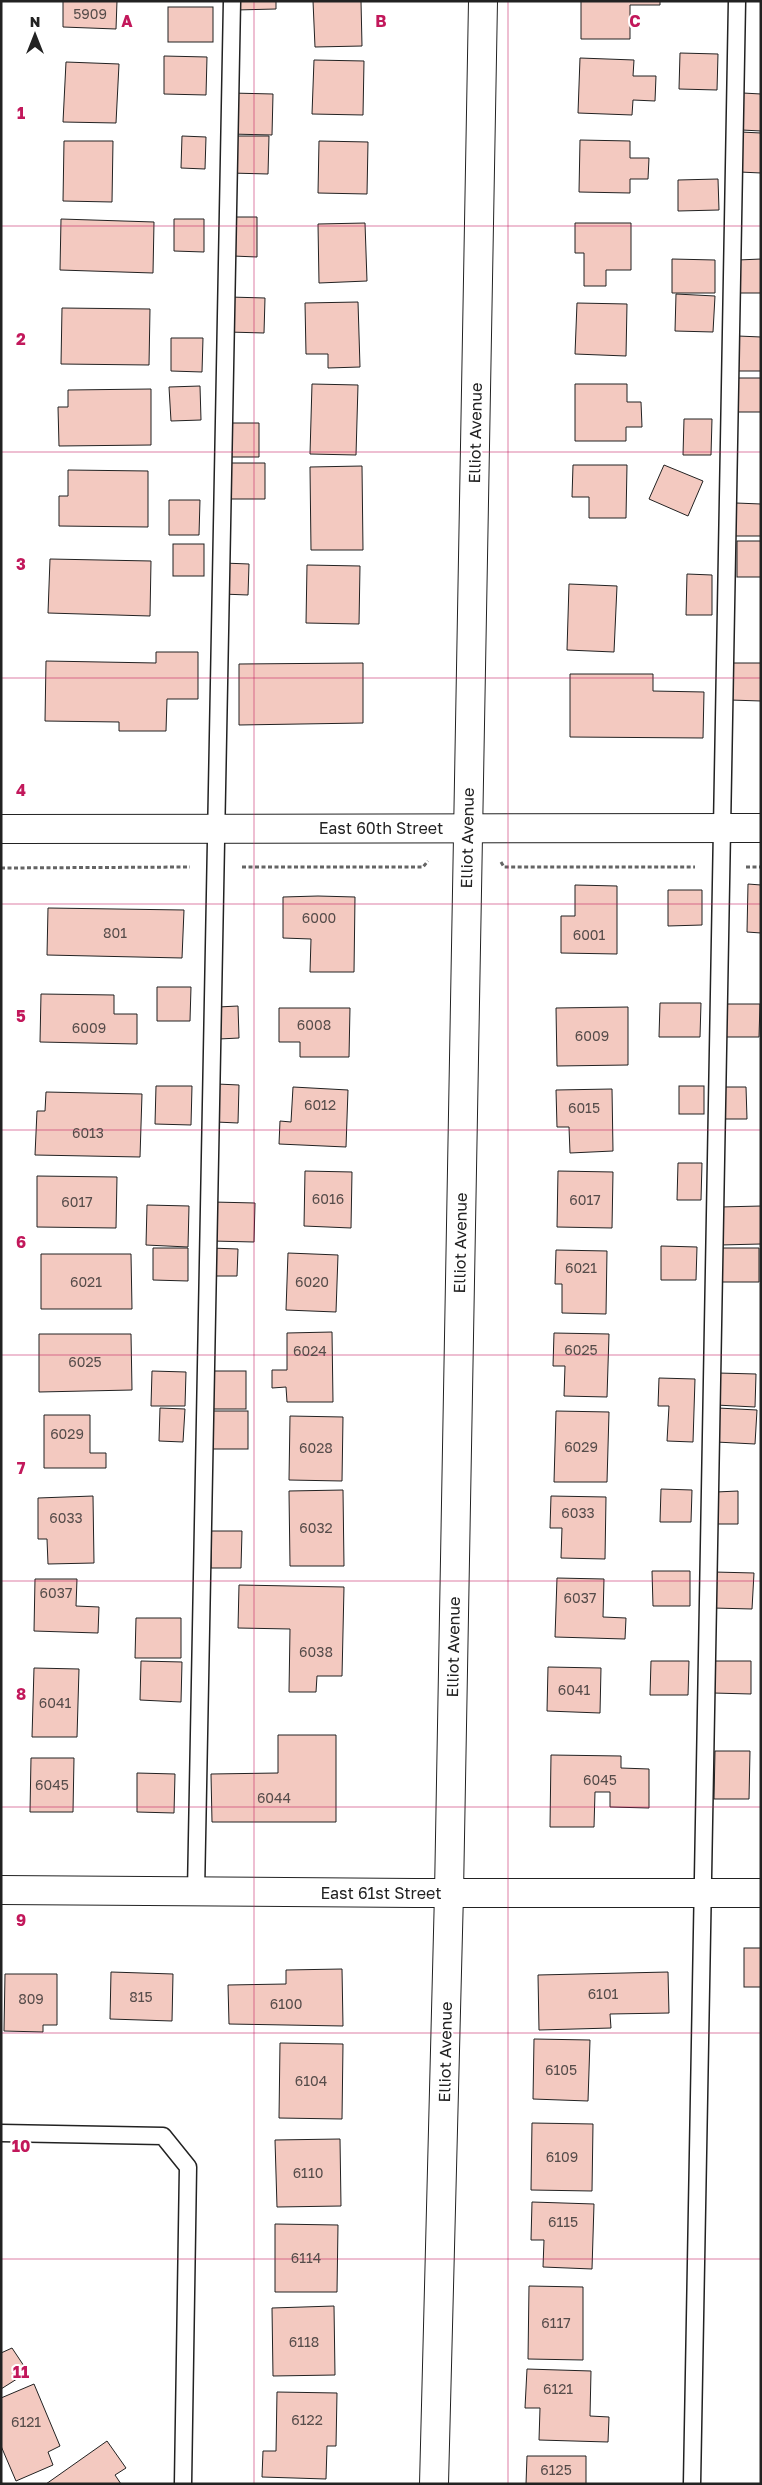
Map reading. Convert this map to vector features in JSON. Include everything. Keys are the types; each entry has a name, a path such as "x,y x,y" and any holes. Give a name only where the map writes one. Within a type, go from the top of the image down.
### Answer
{"street":[{"name":"Elliot Avenue","path":"434,2484 449,1893 483,1"},
{"name":"East 60th Street","path":"1,829 761,828"},
{"name":"East 61st Street","path":"1,1890 761,1893"}],"lane":[{"path":"196,1892 232,1"},
{"path":"692,2484 737,1"},
{"path":"1,2133 163,2136 188,2167 183,2484"}],"path":[{"path":"498,857 504,867 761,867"}],"building":[{"path":"63,1 117,1 116,29 63,27"},
{"path":"236,1 276,1 276,9 236,10"},
{"path":"313,1 361,1 362,46 315,47"},
{"path":"581,1 660,1 660,5 630,5 630,39 581,39"},
{"path":"168,7 213,7 213,42 168,42"},
{"path":"680,53 718,54 717,90 679,89"},
{"path":"164,56 207,57 206,95 164,94"},
{"path":"580,58 634,60 633,76 656,76 655,101 633,100 632,115 578,113"},
{"path":"314,60 364,61 363,115 312,114"},
{"path":"66,62 119,64 116,123 63,122"},
{"path":"231,93 273,94 272,135 230,134"},
{"path":"743,93 761,94 761,131 742,130"},
{"path":"741,132 761,133 761,173 740,172"},
{"path":"182,136 206,137 205,169 181,168"},
{"path":"231,136 269,136 268,174 230,173"},
{"path":"580,140 630,141 630,158 649,158 648,179 630,179 630,193 579,192"},
{"path":"64,141 113,141 112,202 63,201"},
{"path":"319,141 368,142 367,194 318,193"},
{"path":"718,179 719,210 678,211 678,180"},
{"path":"234,217 257,217 257,257 233,256"},
{"path":"61,219 154,222 153,273 60,270"},
{"path":"174,219 204,219 204,252 174,251"},
{"path":"365,223 367,281 319,283 318,224"},
{"path":"575,223 631,223 631,270 606,270 606,286 584,286 584,253 575,253"},
{"path":"672,259 715,260 715,293 672,293"},
{"path":"761,259 761,293 739,293 738,260"},
{"path":"676,294 715,296 713,332 675,331"},
{"path":"229,297 265,298 264,333 228,332"},
{"path":"358,302 360,367 328,368 328,354 306,354 305,303"},
{"path":"577,303 627,304 626,356 575,354"},
{"path":"62,308 150,309 149,365 61,364"},
{"path":"738,336 761,337 761,371 737,371"},
{"path":"171,338 203,338 202,372 171,371"},
{"path":"737,378 761,378 761,412 737,412"},
{"path":"312,384 358,385 356,455 310,454"},
{"path":"575,384 627,384 627,402 641,402 642,427 626,427 626,441 575,441"},
{"path":"200,386 201,420 171,421 169,387"},
{"path":"151,389 151,445 59,446 58,407 68,407 68,390"},
{"path":"684,419 712,419 711,455 683,455"},
{"path":"232,423 259,423 259,457 231,457"},
{"path":"227,463 265,463 265,499 226,499"},
{"path":"573,465 627,465 626,518 589,518 589,497 572,497"},
{"path":"664,465 703,481 688,516 649,499"},
{"path":"362,466 363,550 311,550 310,467"},
{"path":"68,470 148,471 148,527 59,526 59,496 68,496"},
{"path":"169,500 200,500 199,535 169,535"},
{"path":"736,503 761,504 761,536 735,536"},
{"path":"737,541 761,541 761,577 737,577"},
{"path":"173,544 204,544 204,576 173,576"},
{"path":"50,559 151,561 150,616 48,613"},
{"path":"223,563 249,564 248,595 222,594"},
{"path":"307,565 360,566 359,624 306,623"},
{"path":"687,574 712,575 712,615 686,615"},
{"path":"569,584 617,586 614,652 567,650"},
{"path":"156,652 198,652 198,699 167,699 166,731 119,731 119,722 45,721 46,661 156,663"},
{"path":"363,663 363,723 239,725 239,664"},
{"path":"731,663 761,663 761,701 730,700"},
{"path":"570,674 653,674 653,691 704,692 703,738 570,737"},
{"path":"748,884 761,885 761,933 747,932"},
{"path":"575,885 617,886 617,954 561,953 561,916 575,916"},
{"path":"668,890 702,890 702,925 668,926"},
{"path":"283,897 355,897 354,972 310,972 311,939 283,938"},
{"path":"48,908 184,910 182,958 47,955"},
{"path":"157,987 191,987 190,1021 157,1021"},
{"path":"41,994 114,995 114,1014 137,1014 137,1044 40,1042"},
{"path":"660,1003 701,1003 700,1037 659,1037"},
{"path":"725,1004 760,1004 759,1037 724,1037"},
{"path":"238,1006 239,1038 219,1039 218,1007"},
{"path":"628,1007 628,1065 557,1066 556,1008"},
{"path":"279,1008 350,1008 349,1057 300,1057 300,1042 279,1042"},
{"path":"217,1084 239,1085 238,1123 216,1122"},
{"path":"156,1086 192,1086 191,1125 155,1124"},
{"path":"679,1086 704,1086 704,1114 679,1114"},
{"path":"293,1087 348,1090 346,1147 279,1144 280,1121 291,1122"},
{"path":"725,1087 746,1087 747,1119 725,1119"},
{"path":"612,1089 613,1151 570,1153 569,1127 557,1127 556,1090"},
{"path":"46,1092 142,1094 140,1157 35,1155 37,1111 45,1111"},
{"path":"678,1163 702,1163 701,1200 677,1200"},
{"path":"305,1171 352,1172 351,1228 304,1226"},
{"path":"558,1171 613,1172 612,1228 557,1227"},
{"path":"37,1176 117,1177 116,1228 37,1227"},
{"path":"213,1202 255,1203 254,1242 212,1241"},
{"path":"147,1205 189,1206 188,1247 146,1245"},
{"path":"761,1206 761,1244 720,1245 720,1207"},
{"path":"661,1246 697,1247 696,1280 661,1280"},
{"path":"153,1248 188,1248 188,1281 153,1280"},
{"path":"210,1248 238,1249 237,1276 209,1276"},
{"path":"720,1248 759,1248 759,1282 719,1282"},
{"path":"556,1250 607,1251 606,1314 562,1313 562,1284 555,1284"},
{"path":"288,1253 338,1255 336,1312 286,1310"},
{"path":"41,1254 131,1254 132,1309 41,1309"},
{"path":"332,1332 333,1402 287,1402 286,1387 272,1388 272,1370 287,1370 287,1333"},
{"path":"554,1333 609,1334 607,1397 564,1396 565,1366 553,1366"},
{"path":"39,1334 131,1334 132,1390 39,1392"},
{"path":"152,1371 186,1372 185,1406 151,1406"},
{"path":"209,1371 246,1371 246,1409 209,1409"},
{"path":"718,1373 756,1374 755,1407 716,1405"},
{"path":"659,1378 695,1379 693,1442 667,1441 669,1406 658,1406"},
{"path":"160,1408 185,1409 183,1442 159,1441"},
{"path":"718,1408 757,1410 755,1444 716,1442"},
{"path":"208,1411 248,1411 248,1449 208,1449"},
{"path":"556,1411 609,1412 607,1482 554,1482"},
{"path":"44,1415 90,1415 90,1453 106,1453 106,1468 44,1468"},
{"path":"290,1416 343,1417 342,1481 289,1480"},
{"path":"661,1489 692,1490 691,1522 660,1522"},
{"path":"343,1490 344,1566 290,1566 289,1491"},
{"path":"738,1491 738,1524 717,1524 716,1492"},
{"path":"93,1496 94,1563 48,1564 47,1539 38,1539 38,1498"},
{"path":"551,1496 606,1497 605,1559 561,1558 562,1528 550,1528"},
{"path":"211,1531 242,1531 241,1568 211,1568"},
{"path":"652,1571 690,1571 690,1606 653,1606"},
{"path":"714,1572 754,1573 752,1609 713,1608"},
{"path":"557,1578 604,1579 603,1617 626,1618 625,1639 555,1637"},
{"path":"35,1579 77,1579 76,1606 99,1607 98,1633 34,1631"},
{"path":"239,1585 344,1587 342,1676 317,1676 316,1692 289,1692 290,1629 238,1628"},
{"path":"136,1618 181,1618 181,1658 135,1658"},
{"path":"141,1661 182,1662 181,1702 140,1700"},
{"path":"651,1661 689,1661 688,1695 650,1695"},
{"path":"713,1661 751,1661 751,1694 713,1693"},
{"path":"548,1667 601,1668 600,1713 547,1711"},
{"path":"34,1668 79,1669 77,1737 32,1737"},
{"path":"278,1735 336,1735 336,1822 212,1822 211,1774 278,1773"},
{"path":"715,1751 750,1751 749,1799 714,1799"},
{"path":"551,1755 621,1756 621,1768 649,1769 649,1808 610,1807 610,1792 595,1792 594,1827 550,1827"},
{"path":"31,1758 74,1758 73,1812 30,1812"},
{"path":"137,1773 175,1774 174,1813 137,1812"},
{"path":"744,1948 761,1948 761,1987 744,1987"},
{"path":"342,1969 343,2026 229,2024 228,1985 286,1984 286,1970"},
{"path":"111,1972 173,1974 172,2021 110,2019"},
{"path":"668,1972 669,2013 610,2014 611,2028 539,2030 538,1975"},
{"path":"5,1974 57,1974 57,2025 43,2025 43,2032 4,2031"},
{"path":"534,2039 590,2040 588,2101 533,2099"},
{"path":"280,2043 343,2044 342,2119 279,2118"},
{"path":"532,2123 593,2124 592,2191 531,2190"},
{"path":"340,2139 341,2206 277,2207 275,2140"},
{"path":"532,2202 594,2204 592,2269 543,2267 544,2240 531,2240"},
{"path":"275,2224 338,2225 337,2292 275,2292"},
{"path":"529,2286 583,2287 583,2360 528,2359"},
{"path":"334,2306 335,2375 273,2376 272,2308"},
{"path":"12,2348 28,2372 1,2389 1,2353"},
{"path":"527,2369 591,2371 590,2416 609,2417 608,2442 539,2440 540,2408 525,2408"},
{"path":"34,2384 60,2446 48,2452 53,2465 16,2481 1,2446 1,2398"},
{"path":"277,2392 337,2393 336,2446 327,2446 326,2479 262,2477 263,2451 276,2451"},
{"path":"107,2441 126,2468 115,2475 121,2484 46,2484"},
{"path":"527,2456 586,2456 586,2484 526,2484"}]}
